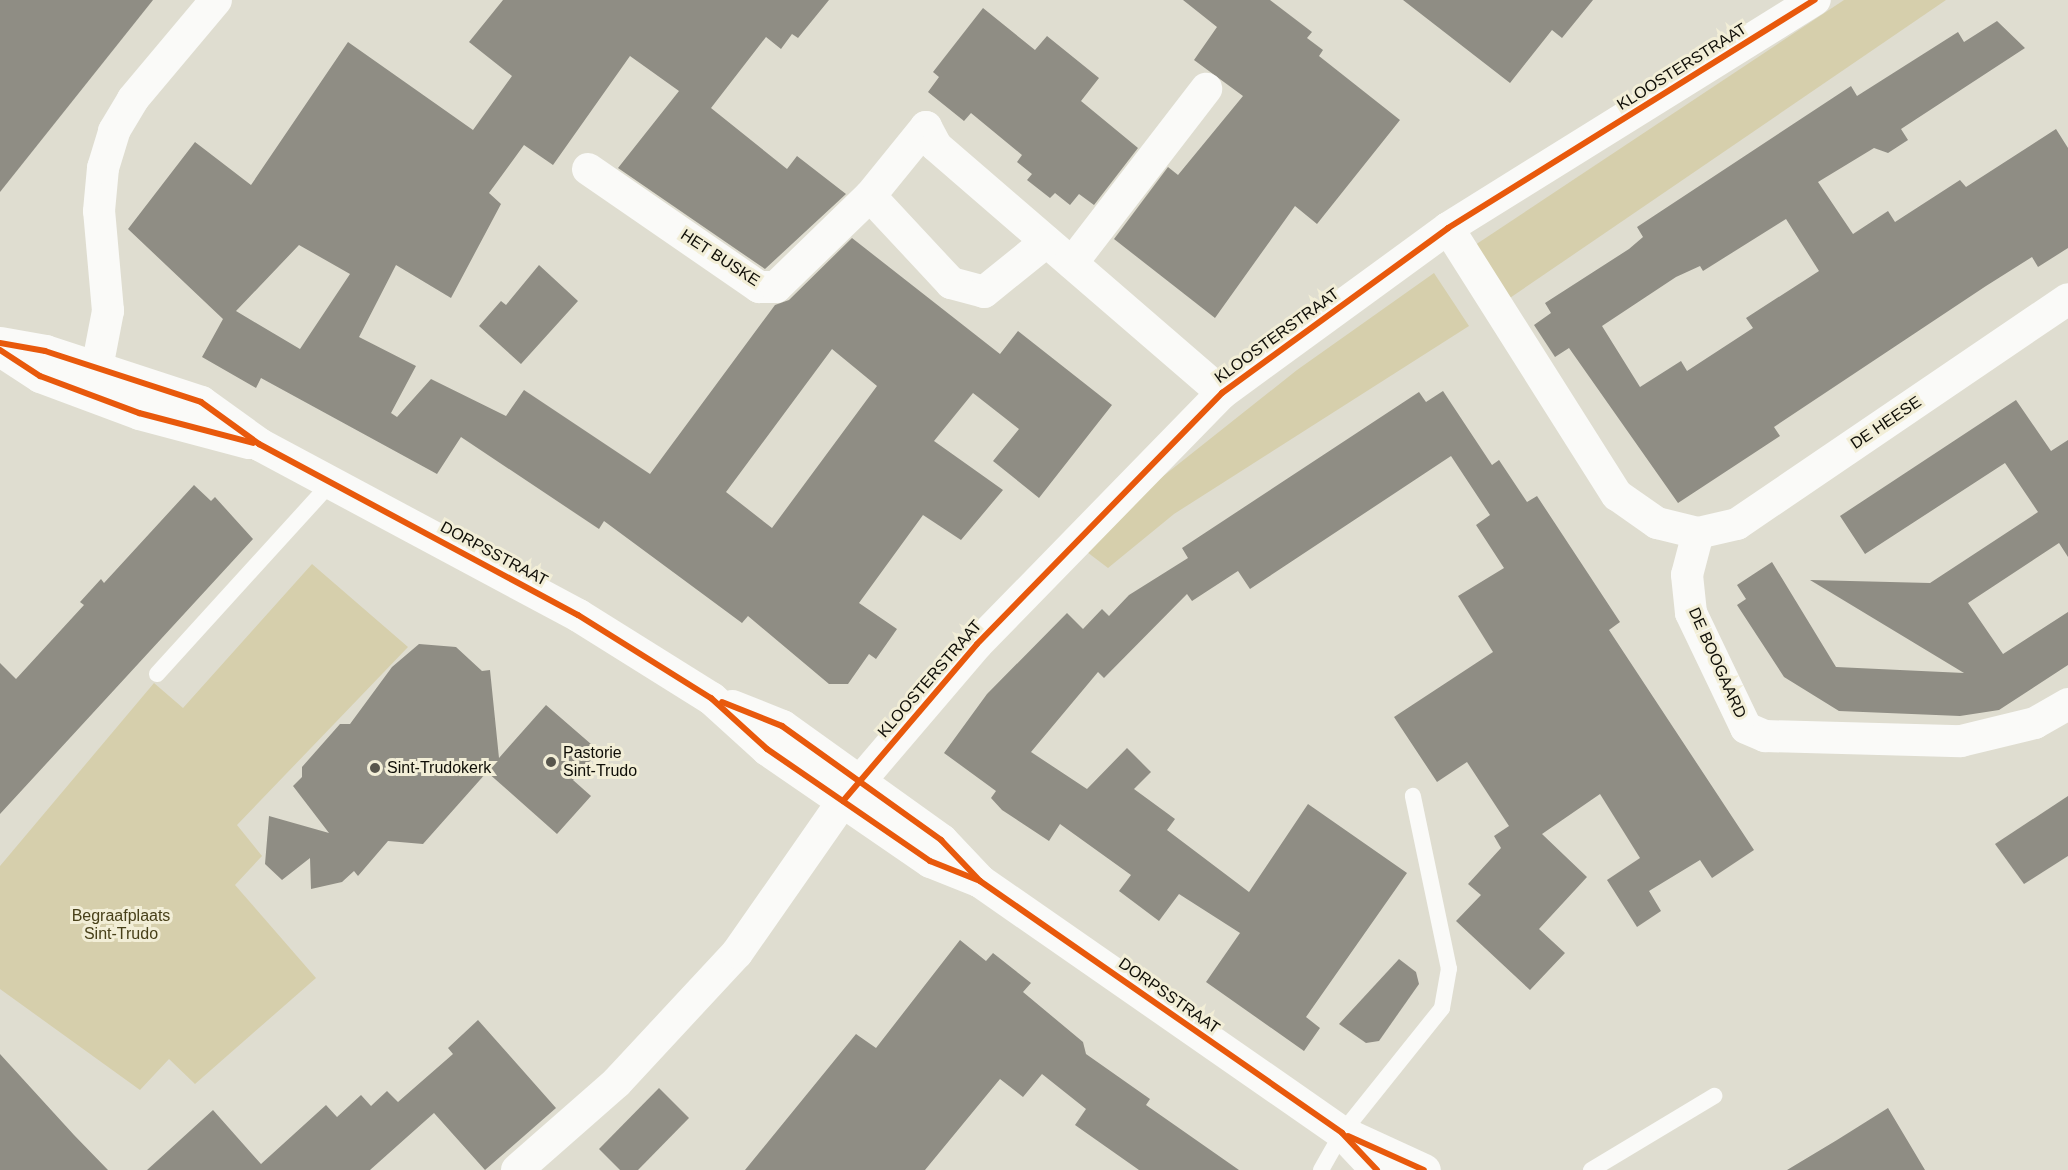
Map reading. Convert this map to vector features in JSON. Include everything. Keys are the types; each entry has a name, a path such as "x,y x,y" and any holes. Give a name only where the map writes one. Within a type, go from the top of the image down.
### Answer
{"street":[{"path":"95,381 109,287 99,211 103,168 114,131 133,99 216,0"},
{"name":"KLOOSTERSTRAAT","path":"517,1170 617,1082 737,953 851,791 977,644 1222,393 1448,228 1815,0"},
{"path":"1072,262 1206,89"},
{"name":"HET BUSKE","path":"588,169 759,287 776,287 870,196 926,127 936,146 1222,393"},
{"path":"870,196 951,283 984,292 1046,242"},
{"path":"1448,228 1617,495 1657,523 1698,533"},
{"name":"DE HEESE","path":"1698,533 1737,524 2068,298"},
{"name":"DORPSSTRAAT","path":"0,343 95,381"},
{"name":"DORPSSTRAAT","path":"0,350 40,376 95,381 201,402 259,444 578,615 711,698 782,726 930,861 980,880 1342,1133 1424,1170"},
{"name":"DE BOOGAARD","path":"1698,533 1687,575 1691,612 1746,728 1765,736 1961,741 2035,723 2068,704"},
{"name":"DORPSSTRAAT","path":"1342,1133 1377,1170"}],"lane":[{"path":"157,674 332,483"},
{"path":"1321,1170 1342,1133 1442,1008 1449,969 1413,796"},
{"path":"1591,1170 1714,1096"}],"green space":[{"path":"1844,0 1946,0 1504,302 1469,249"},
{"path":"1434,273 1469,326 1174,514 1108,568 1087,552 1147,489 1297,370"},
{"name":"Begraafplaats Sint-Trudo","path":"312,564 408,647 237,825 262,856 235,885 316,978 195,1084 169,1059 140,1090 0,989 0,866 154,683 183,708"}],"building":[{"path":"0,0 153,0 0,192"},
{"path":"503,0 829,0 798,38 792,34 781,49 766,37 711,108 787,169 797,156 846,194 765,269 618,168 679,91 630,56 553,165 524,145 489,193 501,204 451,298 396,265 359,337 416,366 391,413 397,417 431,379 506,416 524,390 650,474 775,305 789,300 852,238 1000,354 1018,331 1112,405 1039,498 993,461 1019,429 973,393 934,441 1003,490 961,540 923,515 859,603 897,629 876,659 869,654 848,684 829,684 748,616 742,623 604,521 599,529 461,437 437,474 261,378 256,388 202,357 223,319 128,229 195,142 251,185 348,42 473,130 512,76 469,42","holes":["299,245 350,274 300,349 236,311","832,349 877,386 772,528 726,492"]},
{"path":"1183,0 1270,0 1312,32 1307,38 1323,50 1319,56 1400,120 1317,224 1295,206 1215,318 1114,239 1168,167 1178,175 1243,96 1194,60 1217,27"},
{"path":"1403,0 1593,0 1562,38 1552,30 1510,83"},
{"path":"983,8 1035,50 1047,36 1099,78 1081,101 1138,148 1094,205 1079,194 1070,205 1055,193 1050,198 1027,180 1032,174 1017,162 1022,155 971,113 964,121 928,92 939,77 933,72"},
{"path":"1997,21 2025,48 1901,129 1908,140 1888,153 1874,148 1818,182 1853,234 1888,211 1895,222 1960,180 1966,187 2056,129 2068,148 2068,248 2038,267 2032,257 1986,286 1774,427 1780,436 1678,503 1569,348 1555,357 1534,325 1551,313 1545,303 1629,249 1643,237 1637,227 1851,86 1857,96 1958,32 1964,42","holes":["1786,219 1819,271 1746,318 1753,328 1687,371 1681,361 1640,387 1602,326 1676,277 1700,266 1703,271"]},
{"path":"539,265 578,301 521,364 479,326 501,301 506,305"},
{"path":"1443,391 1492,465 1499,460 1527,502 1537,496 1620,622 1609,630 1754,850 1712,878 1700,860 1649,891 1661,911 1637,927 1607,880 1640,858 1600,794 1542,834 1587,877 1539,929 1565,953 1530,990 1456,921 1481,895 1468,884 1501,848 1494,836 1509,826 1467,762 1437,782 1394,717 1493,652 1458,596 1504,568 1476,525 1490,515 1451,456 1250,589 1238,571 1192,601 1187,594 1104,678 1098,672 1031,752 1087,789 1127,748 1151,772 1134,789 1175,819 1167,830 1249,892 1308,804 1407,873 1306,1017 1320,1028 1304,1051 1206,982 1240,933 1179,894 1159,921 1119,891 1131,875 1060,824 1049,841 1002,810 991,798 996,791 944,753 987,694 1067,613 1083,629 1102,609 1109,616 1129,595 1188,558 1182,548 1419,392 1426,402"},
{"path":"2016,400 2051,451 2068,440 2068,557 2059,543 1968,603 2003,654 2068,612 2068,665 1999,710 1960,716 1839,711 1784,677 1737,605 1746,599 1737,585 1772,562 1836,667 1964,673 1810,580 1930,583 2038,512 2005,463 1865,554 1840,516"},
{"path":"194,485 211,501 215,497 253,539 0,814 0,663 16,679 84,605 80,602 101,579 104,583"},
{"name":"Sint-Trudokerk","path":"419,644 456,647 482,671 490,670 499,758 546,705 599,751 573,780 591,796 557,834 487,772 423,844 388,841 358,876 354,871 342,882 311,889 310,858 282,880 265,864 269,816 329,833 293,786 302,777 302,767 340,724 350,724 392,667"},
{"path":"2068,796 2068,856 2024,884 1995,844"},
{"path":"960,940 986,961 993,953 1031,983 1023,992 1083,1042 1086,1054 1150,1099 1146,1105 1239,1170 1139,1170 1075,1125 1086,1109 1042,1074 1023,1097 1000,1079 925,1170 745,1170 856,1034 876,1048"},
{"path":"1399,959 1416,972 1419,984 1379,1041 1366,1043 1339,1024"},
{"path":"478,1020 556,1108 485,1170 434,1113 370,1170 147,1170 213,1110 261,1164 326,1105 337,1117 361,1095 371,1106 387,1091 398,1102 453,1054 448,1048"},
{"path":"0,1054 74,1135 108,1170 0,1170"},
{"path":"659,1088 689,1118 638,1170 620,1170 599,1149"},
{"path":"1888,1108 1925,1170 1787,1170 1837,1140"}],"cycle path":[{"path":"843,801 977,644 1222,393 1448,228 1815,0"},
{"path":"0,343 45,351 201,402 259,444 578,615 711,698 767,749 930,861 980,881"},
{"path":"0,350 40,376 139,413 253,443"},
{"path":"722,702 782,726 941,840 980,881 1342,1133 1377,1170"},
{"path":"1348,1136 1424,1170"}],"place":[{"name":"Pastorie Sint-Trudo","path":"551,762"},
{"name":"Sint-Trudokerk","path":"375,768"}]}
